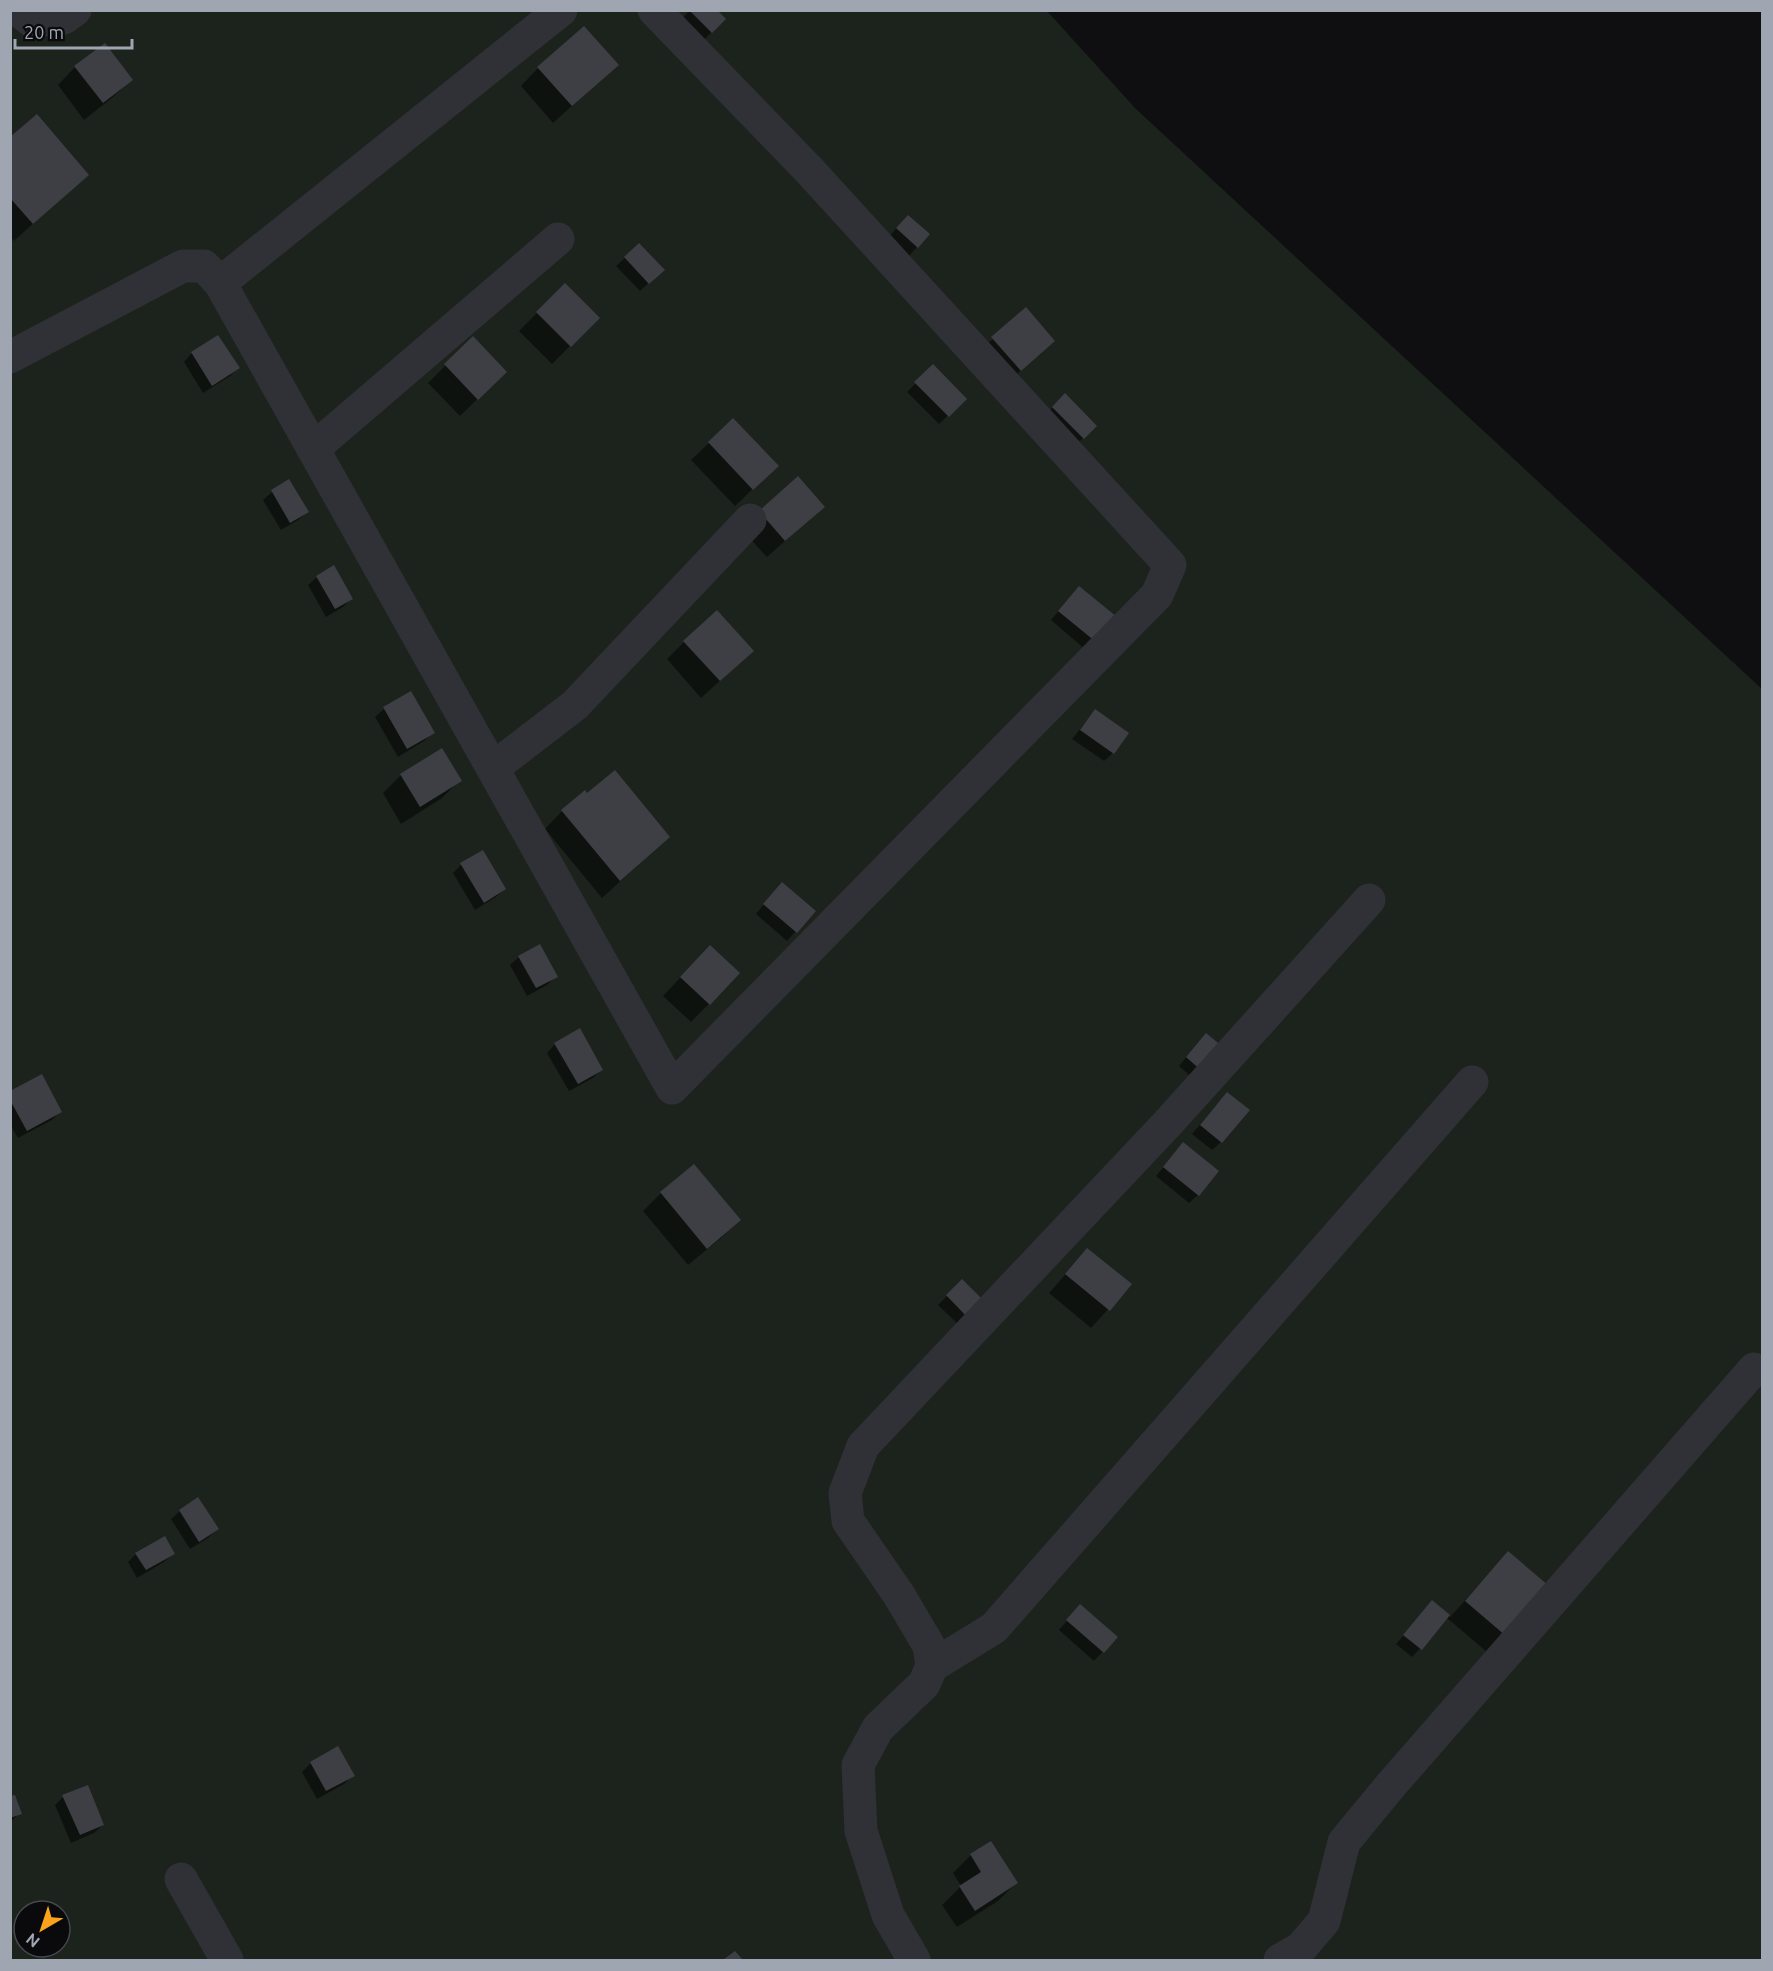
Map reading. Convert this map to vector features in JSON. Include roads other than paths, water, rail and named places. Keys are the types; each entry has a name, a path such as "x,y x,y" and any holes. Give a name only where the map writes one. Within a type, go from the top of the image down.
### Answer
{"street":[{"path":"18,10 32,21 64,18 75,10"},
{"path":"220,283 561,10"},
{"path":"10,357 183,266 204,266 220,283 672,1088 1157,595 1170,565 809,170 654,10"},
{"path":"314,449 558,239"},
{"path":"493,768 575,705 750,520"},
{"path":"914,1960 888,1915 861,1831 858,1765 878,1728 924,1684 932,1666 929,1646 899,1595 848,1521 845,1493 863,1446 1167,1124 1369,900"},
{"path":"932,1666 994,1628 1472,1082"},
{"path":"1280,1960 1301,1948 1324,1921 1344,1842 1390,1785 1754,1369"},
{"path":"181,1879 227,1960"}]}
